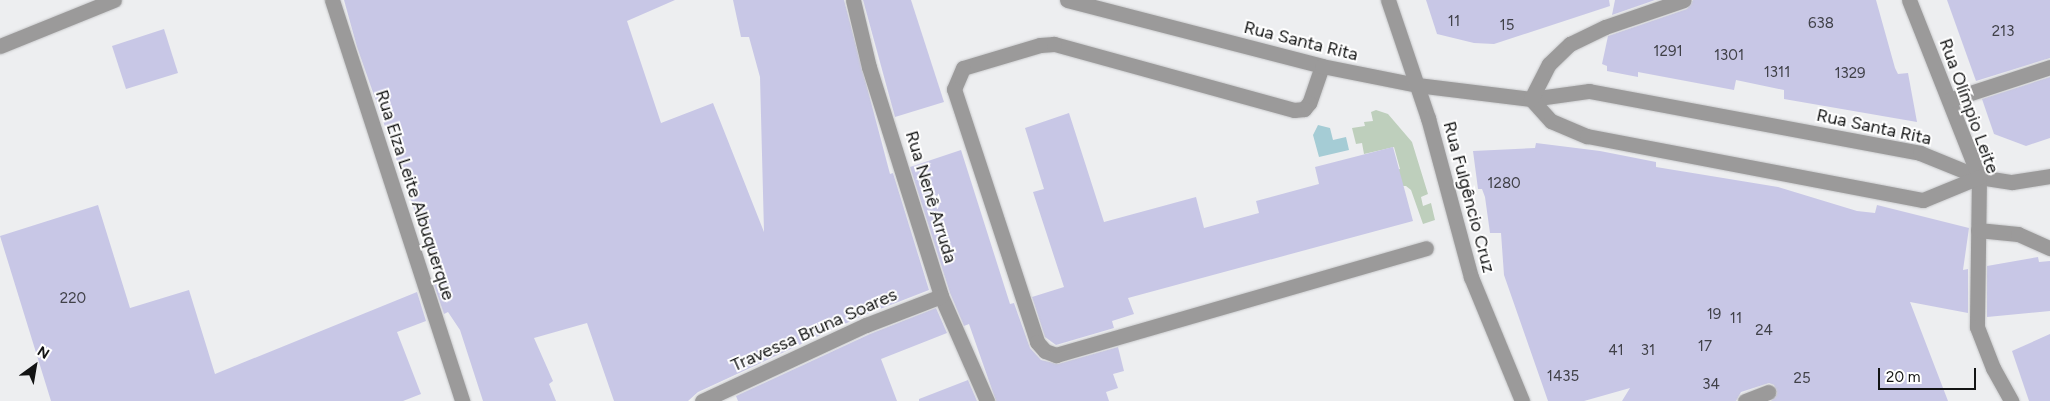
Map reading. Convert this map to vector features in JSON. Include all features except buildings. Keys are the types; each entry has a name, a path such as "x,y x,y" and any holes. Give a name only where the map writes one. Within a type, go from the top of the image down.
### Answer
{"street":[{"path":"0,46 114,0"},
{"name":"Rua Elza Leite Albuquerque","path":"332,0 462,401"},
{"name":"Rua Nenê Arruda","path":"853,0 869,67 942,296 987,401"},
{"name":"Rua Santa Rita","path":"1067,0 1322,66 1416,85 1531,99 1589,91 1920,153 1980,178"},
{"name":"Rua Fulgêncio Cruz","path":"1388,0 1416,85 1471,277 1522,401"},
{"path":"1684,0 1605,27 1570,44 1549,64 1531,99 1551,121 1587,136 1923,200 1980,178 2012,182 2050,176"},
{"name":"Rua Olímpio Leite","path":"1909,0 1980,178 1977,327 1993,368 2011,401"},
{"path":"1322,66 1309,103 1304,109 1294,110 1054,44 1040,44 964,68 954,89 1036,342 1045,351 1056,355 1426,248"},
{"path":"1948,100 2050,67"},
{"path":"1978,230 2018,234 2050,248"},
{"name":"Travessa Bruna Soares","path":"702,401 866,325 942,296"},
{"path":"1745,401 1768,392"}],"green space":[{"path":"1376,110 1388,114 1412,142 1428,194 1421,197 1423,206 1431,203 1435,220 1423,224 1411,190 1406,186 1397,186 1389,172 1400,169 1394,147 1364,154 1362,143 1356,144 1352,128 1365,126 1364,122 1373,121 1371,112"}],"water":[{"path":"1318,125 1330,128 1333,140 1346,137 1349,150 1319,157 1313,135"}]}
